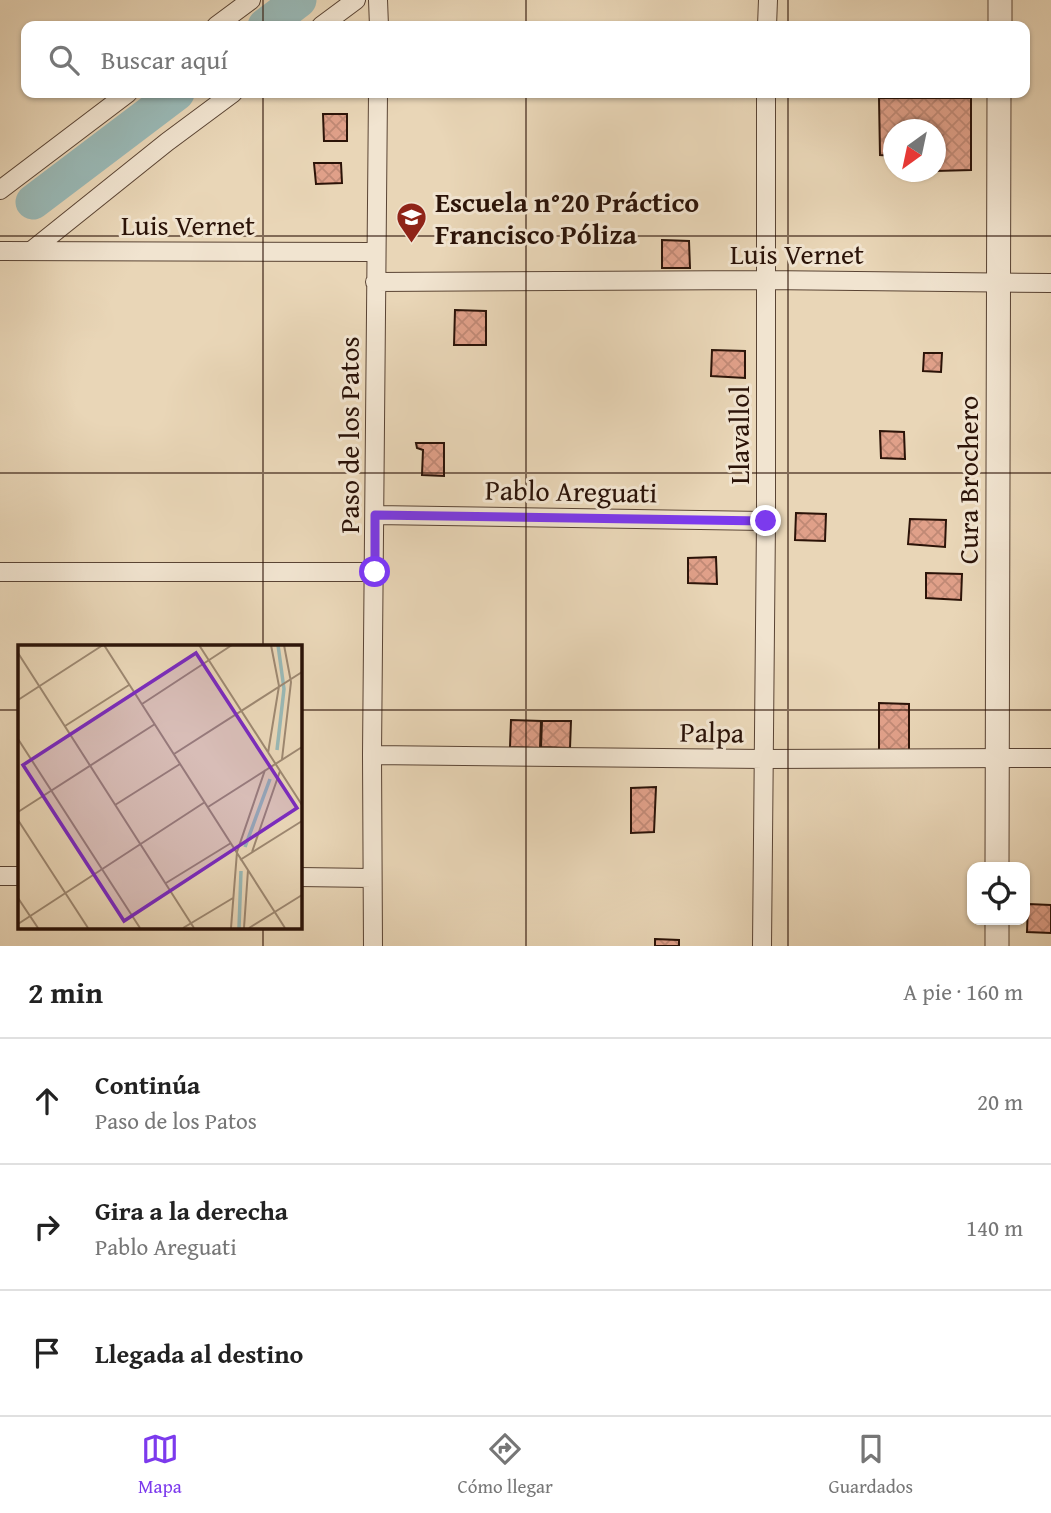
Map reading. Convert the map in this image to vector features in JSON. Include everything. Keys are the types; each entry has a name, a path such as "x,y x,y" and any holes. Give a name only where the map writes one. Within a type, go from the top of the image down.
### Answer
{"street":[{"path":"223,21 251,0"},
{"path":"328,21 356,0"},
{"path":"378,0 379,21"},
{"path":"767,21 768,0"},
{"path":"1000,0 1000,21"},
{"path":"0,190 121,98"},
{"path":"31,251 226,98"},
{"name":"Paso de los Patos","path":"373,946 372,755 378,98"},
{"name":"Llavallol","path":"762,946 766,98"},
{"name":"Cura Brochero","path":"997,862 999,98"},
{"name":"Luis Vernet","path":"0,251 375,252"},
{"name":"Luis Vernet","path":"375,282 765,280 1051,283"},
{"name":"Pablo Areguati","path":"375,515 766,521"},
{"path":"0,572 375,572"},
{"name":"Palpa","path":"372,755 764,759 1051,758"},
{"path":"0,876 18,876"},
{"path":"301,877 372,878"},
{"path":"997,925 997,946"}],"building":[{"path":"879,98 971,98 971,170 946,171 946,119 883,119 883,155 880,155"},
{"path":"323,114 347,114 347,141 324,141"},
{"path":"314,163 341,163 342,183 316,184"},
{"path":"662,240 689,241 690,268 662,268"},
{"path":"455,310 486,311 486,345 454,345"},
{"path":"712,350 745,351 745,378 711,376"},
{"path":"924,353 942,353 941,372 923,371"},
{"path":"880,431 904,432 905,459 881,458"},
{"path":"416,443 444,443 444,476 422,475 423,450 417,448"},
{"path":"796,513 826,514 825,541 795,540"},
{"path":"910,519 946,520 945,547 908,544"},
{"path":"716,557 717,584 688,583 688,558"},
{"path":"926,573 962,574 961,600 926,598"},
{"path":"879,703 909,704 909,755 879,754"},
{"path":"511,720 541,721 540,748 510,747"},
{"path":"542,721 571,721 570,748 541,747"},
{"path":"656,787 654,832 631,833 631,788"},
{"path":"1030,904 1051,905 1051,933 1027,932 1027,925 1030,925"},
{"path":"655,939 679,940 679,946 655,946"}],"waterway":[{"path":"272,21 299,0"},
{"path":"33,202 170,98"}],"place":[{"name":"Escuela n°20 Práctico Francisco Póliza","path":"412,245"}],"route":[{"path":"375,572 375,515 766,521"}]}
